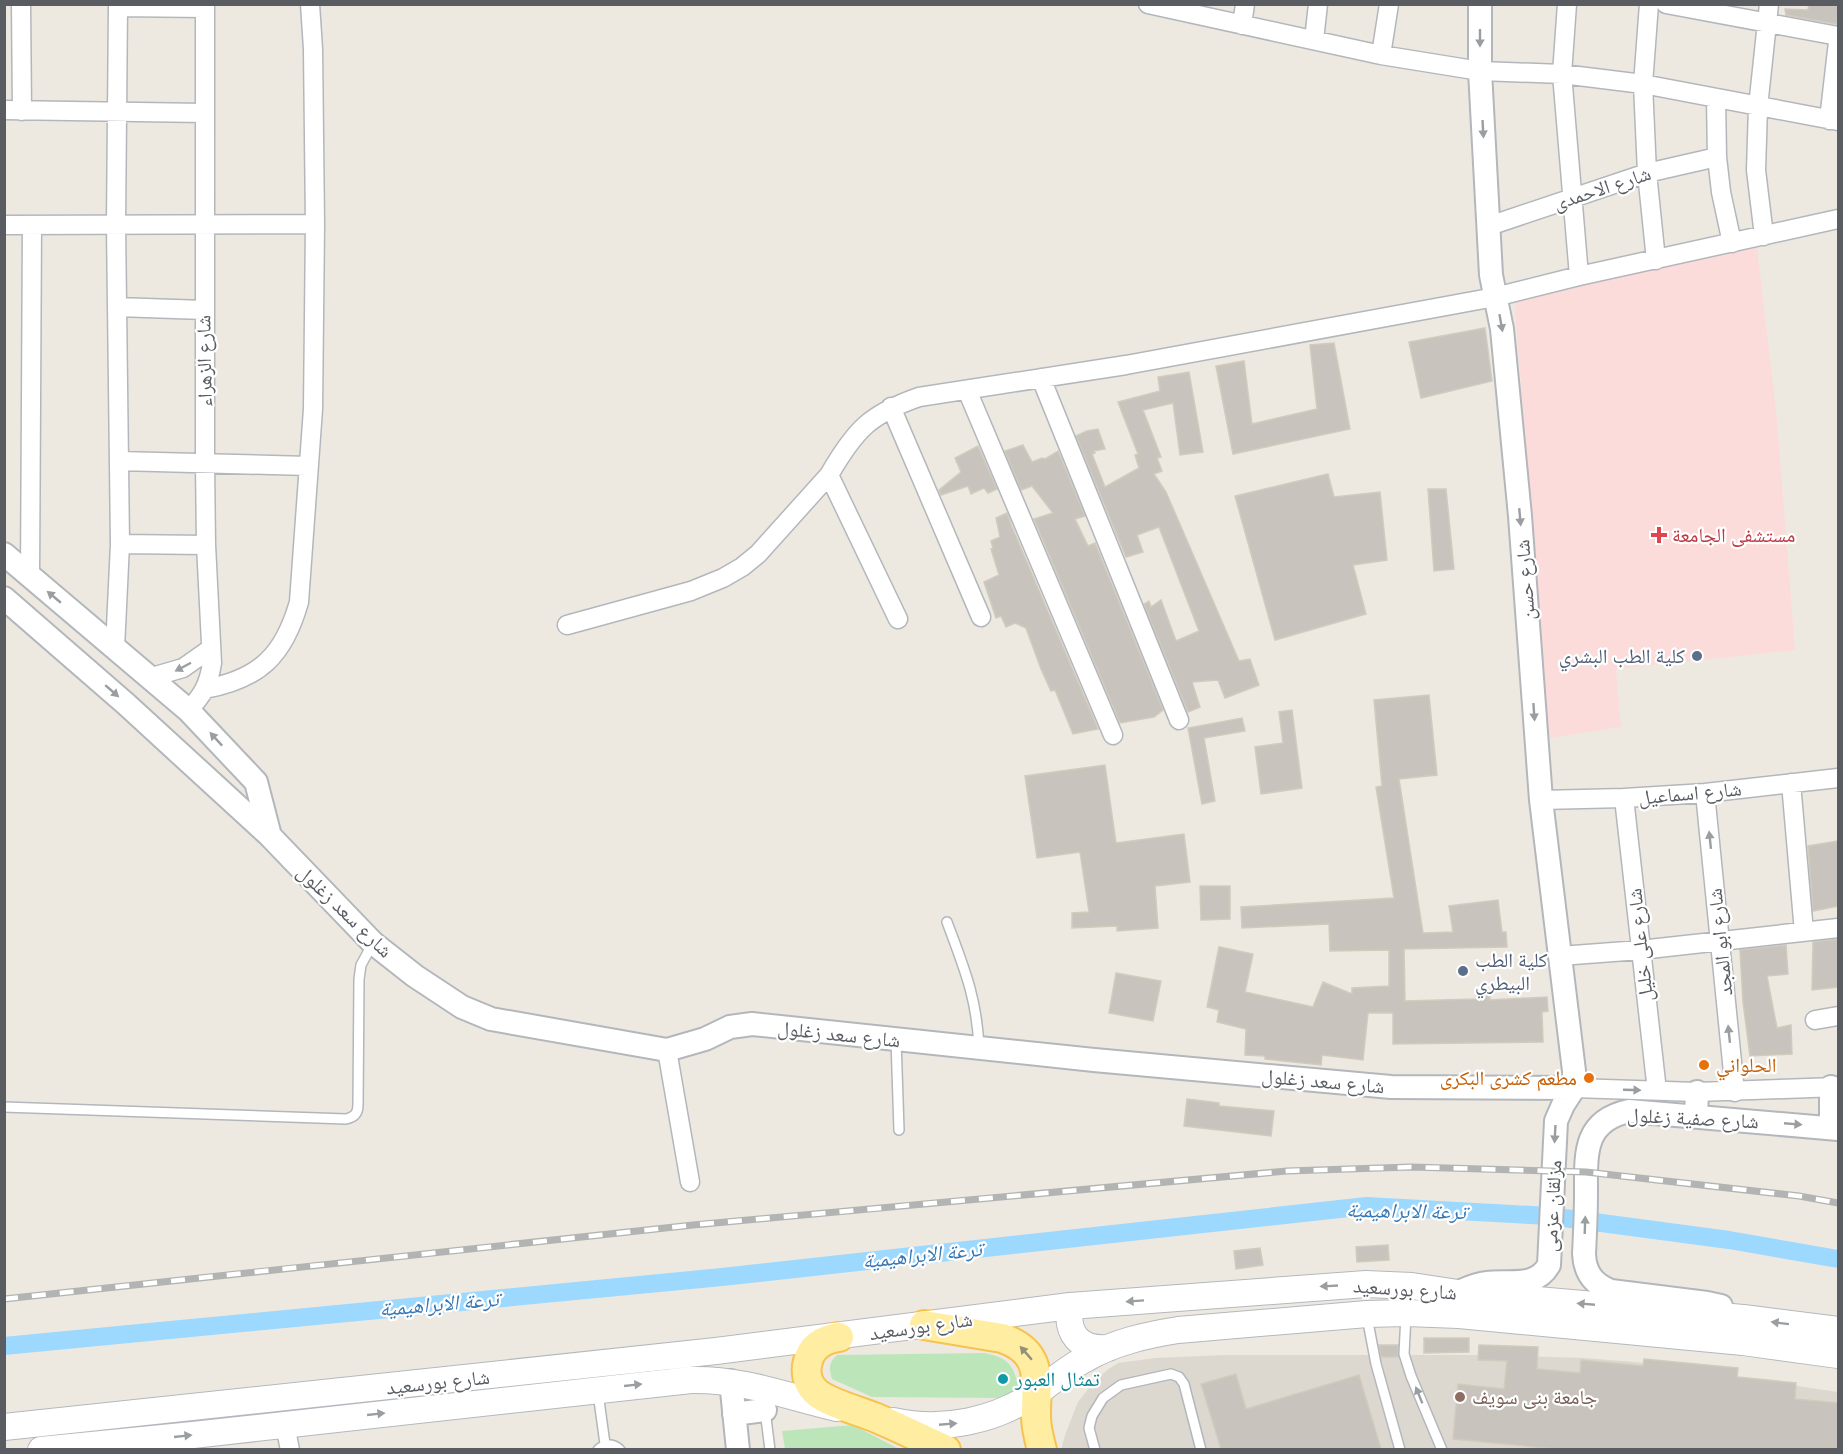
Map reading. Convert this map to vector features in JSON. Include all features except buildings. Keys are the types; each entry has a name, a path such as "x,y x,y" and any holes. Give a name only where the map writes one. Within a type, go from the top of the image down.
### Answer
{"main road":[{"name":"شارع بورسعيد","path":"4,1427 839,1337 1071,1306 1366,1284 1412,1286 1458,1293 1743,1318 1839,1330"},
{"path":"1071,1306 1068,1320 1072,1333 1081,1343 1094,1349 1108,1348"},
{"name":"شارع بورسعيد","path":"41,1449 287,1437 597,1389 691,1380 730,1381 764,1398 875,1418 922,1425 963,1422 995,1414 1038,1391 1071,1366 1108,1348 1154,1333 1367,1314 1459,1315 1743,1342 1839,1355"},
{"path":"924,1325 1002,1338 1015,1342 1025,1350 1033,1361 1038,1376 1036,1419 1042,1449"},
{"path":"839,1337 827,1339 813,1350 806,1367 808,1379 814,1390 823,1397 946,1449"}],"street":[{"path":"21,4 13,111 204,113"},
{"path":"205,689 228,685 249,675 267,662 282,644 293,624 299,602 313,409 315,224 313,49 310,4"},
{"path":"1148,4 1185,8 1242,25 1381,55 1480,71 1562,74 1643,84 1834,120 1839,42"},
{"path":"1242,25 1245,4"},
{"path":"1314,40 1318,4"},
{"path":"1381,55 1389,4"},
{"name":"شارع حسن","path":"1480,4 1480,71 1491,275 1502,329 1520,516 1541,800 1574,1071 1574,1088"},
{"path":"1567,4 1562,74 1579,276"},
{"path":"1649,4 1643,84 1647,173 1656,260"},
{"path":"1666,4 1708,9 1768,24 1839,36"},
{"path":"1764,236 1756,170 1758,107 1769,4"},
{"path":"116,648 120,544 117,307 118,6 205,6"},
{"name":"شارع الزهراء","path":"188,710 205,689 212,663 206,545 205,6"},
{"path":"1716,98 1717,157 1721,192 1732,243"},
{"name":"شارع الاحمدى","path":"1489,226 1647,173 1717,157"},
{"path":"567,625 691,591 723,578 742,567 758,554 829,475 869,420 891,407 919,398 1126,365 1495,297 1579,276 1839,219"},
{"path":"4,225 315,224"},
{"path":"30,577 32,225"},
{"path":"117,307 204,310"},
{"path":"1041,378 1179,720"},
{"path":"968,390 1113,735"},
{"path":"891,407 981,617"},
{"path":"119,461 308,465"},
{"path":"829,475 898,619"},
{"path":"120,544 206,545"},
{"path":"4,554 188,710 256,782 270,836"},
{"name":"شارع سعد زغلول","path":"4,598 90,672 270,836 373,943 415,976 462,1007 491,1020 667,1050 705,1039 730,1027 752,1024 1221,1073 1391,1087 1574,1088 1697,1092 1835,1087"},
{"path":"59,646 70,646 79,640 83,630 80,618"},
{"path":"90,672 89,661 96,651 105,647 116,648"},
{"path":"152,678 183,668 210,649"},
{"name":"شارع اسماعيل","path":"1541,800 1705,793 1839,778"},
{"path":"1791,783 1804,932"},
{"name":"شارع ابو المجد","path":"1705,793 1735,1092"},
{"name":"شارع على خليل","path":"1624,798 1656,1091"},
{"path":"1560,956 1640,950 1839,928"},
{"path":"1815,1020 1839,1017"},
{"path":"667,1050 690,1182"},
{"path":"1835,1087 1835,1128"},
{"name":"مزلقان عزمى","path":"1458,1293 1486,1283 1529,1281 1544,1272 1549,1265 1556,1121 1574,1088"},
{"path":"1696,1116 1697,1092"},
{"name":"شارع صفية زغلول","path":"1586,1172 1590,1140 1596,1129 1611,1117 1629,1112 1835,1128"},
{"name":"مزلقان عزمى","path":"1586,1172 1584,1254 1588,1274 1602,1287 1611,1291 1707,1303 1732,1311 1743,1318"},
{"path":"730,1381 738,1449"},
{"path":"734,1414 764,1398"}],"lane":[{"path":"947,922 971,987 978,1021 979,1048"},
{"path":"4,1107 346,1119 352,1117 358,1112 359,979 361,965 373,943"},
{"path":"896,1040 899,1130"},
{"path":"1406,1313 1404,1354 1442,1449"},
{"path":"1367,1314 1376,1364 1400,1449"},
{"path":"1095,1449 1089,1428 1092,1416 1103,1398 1121,1385 1171,1374 1179,1377 1184,1384 1201,1449"},
{"path":"597,1389 601,1447 612,1444 620,1449"},
{"path":"764,1398 770,1449"}],"shaded area":[{"name":"مستشفى الجامعة","path":"1757,247 1777,419 1795,650 1616,669 1621,727 1549,738 1514,297"},
{"name":"جامعة بنى سويف","path":"1225,1355 1485,1355 1585,1358 1635,1362 1838,1392 1838,1449 1061,1450 1078,1402 1096,1379 1118,1363 1155,1358"}],"green space":[{"path":"985,1353 1003,1359 1010,1366 1018,1384 1013,1394 1003,1398 872,1397 832,1379 830,1369 837,1355"},
{"path":"853,1425 899,1449 785,1449 782,1431"}],"waterway":[{"name":"ترعة الابراهيمية","path":"4,1346 722,1277 1367,1206 1549,1216 1729,1240 1838,1259"}],"railway":[{"path":"4,1299 693,1225 1287,1171 1411,1167 1586,1172 1799,1196 1838,1203"}],"place":[{"name":"مستشفى الجامعة","path":"1659,535"},
{"name":"كلية الطب البشري","path":"1697,656"},
{"name":"كلية الطب البيطري","path":"1463,971"},
{"name":"الحلواني","path":"1704,1065"},
{"name":"مطعم كشرى البكرى","path":"1589,1078"},
{"name":"تمثال العبور","path":"1003,1379"},
{"name":"جامعة بنى سويف","path":"1460,1397"}]}
